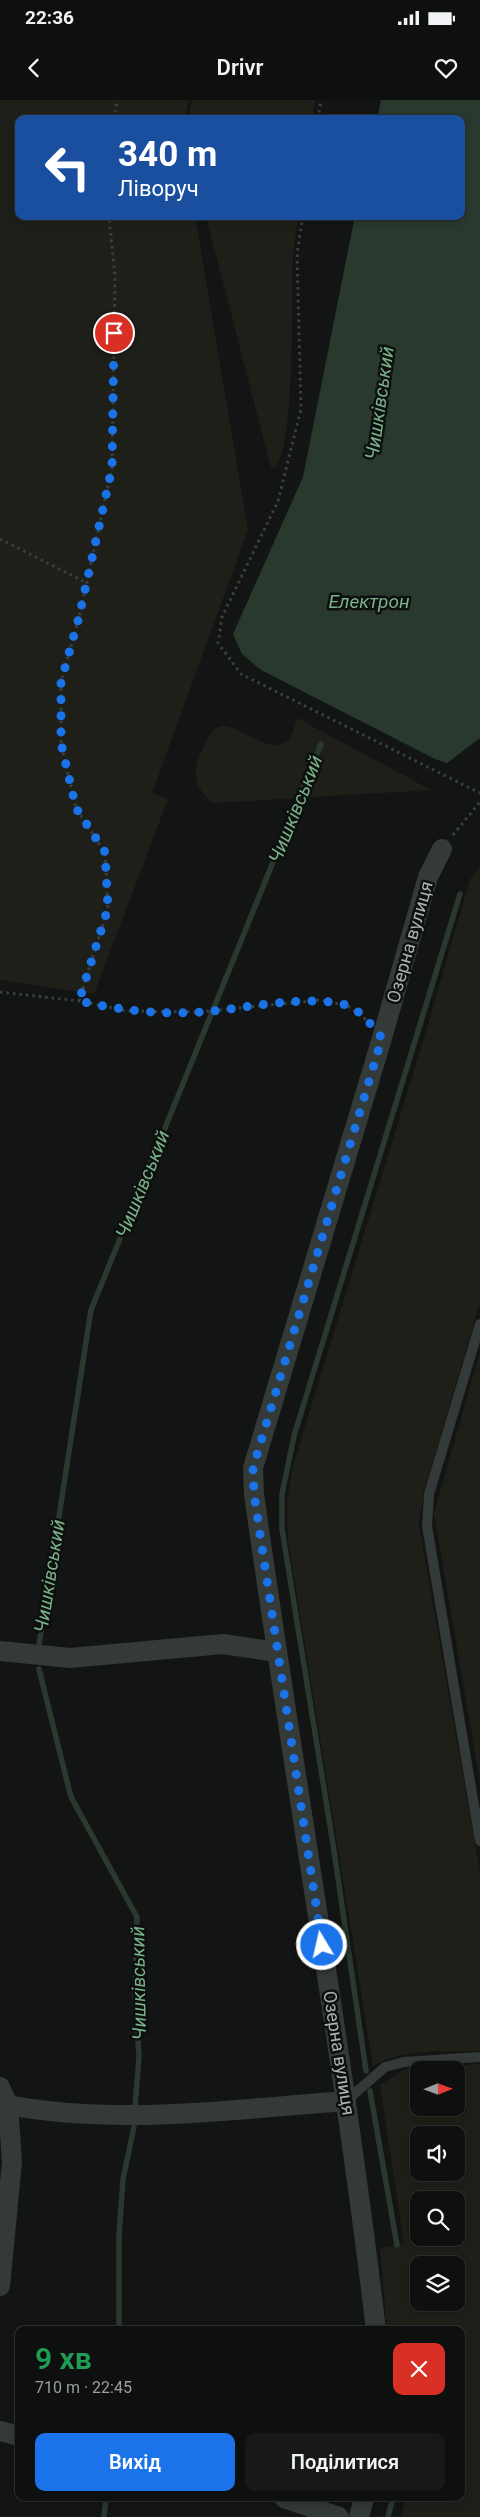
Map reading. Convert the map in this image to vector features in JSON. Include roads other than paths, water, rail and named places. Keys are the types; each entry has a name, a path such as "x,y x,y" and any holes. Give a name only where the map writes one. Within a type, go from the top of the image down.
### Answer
{"street":[{"name":"Озерна вулиця","path":"376,2326 360,2189 276,1652 254,1494 253,1468 382,1038 428,877 442,849"},
{"path":"0,1651 70,1658 223,1644 276,1652"},
{"path":"0,2087 8,2105 12,2162 0,2286"},
{"path":"8,2105 53,2112 142,2116 346,2101"},
{"path":"0,2431 15,2435"},
{"path":"293,2501 338,2517"},
{"path":"359,2517 363,2501"}],"lane":[{"path":"480,1324 429,1494 427,1526 480,1841"},
{"path":"346,2101 385,2067 404,2062 480,2057"}],"water":[{"name":"Електрон","path":"381,100 480,100 480,738 447,763 435,759 261,670 242,654 233,634 303,477 354,220 465,220 465,115 378,115"}],"waterway":[{"name":"Чишківський","path":"39,1645 91,1310 321,744"},
{"path":"366,2071 333,1844 282,1529 282,1494 294,1436 460,894"},
{"name":"Чишківський","path":"39,1669 71,1797 137,1917 135,1997 139,2056 135,2108"},
{"path":"370,2091 397,2245"},
{"name":"Чишківський","path":"119,2326 119,2237 123,2179 134,2127"},
{"name":"Чишківський","path":"104,2517 106,2501"},
{"path":"388,2517 392,2501"}]}
